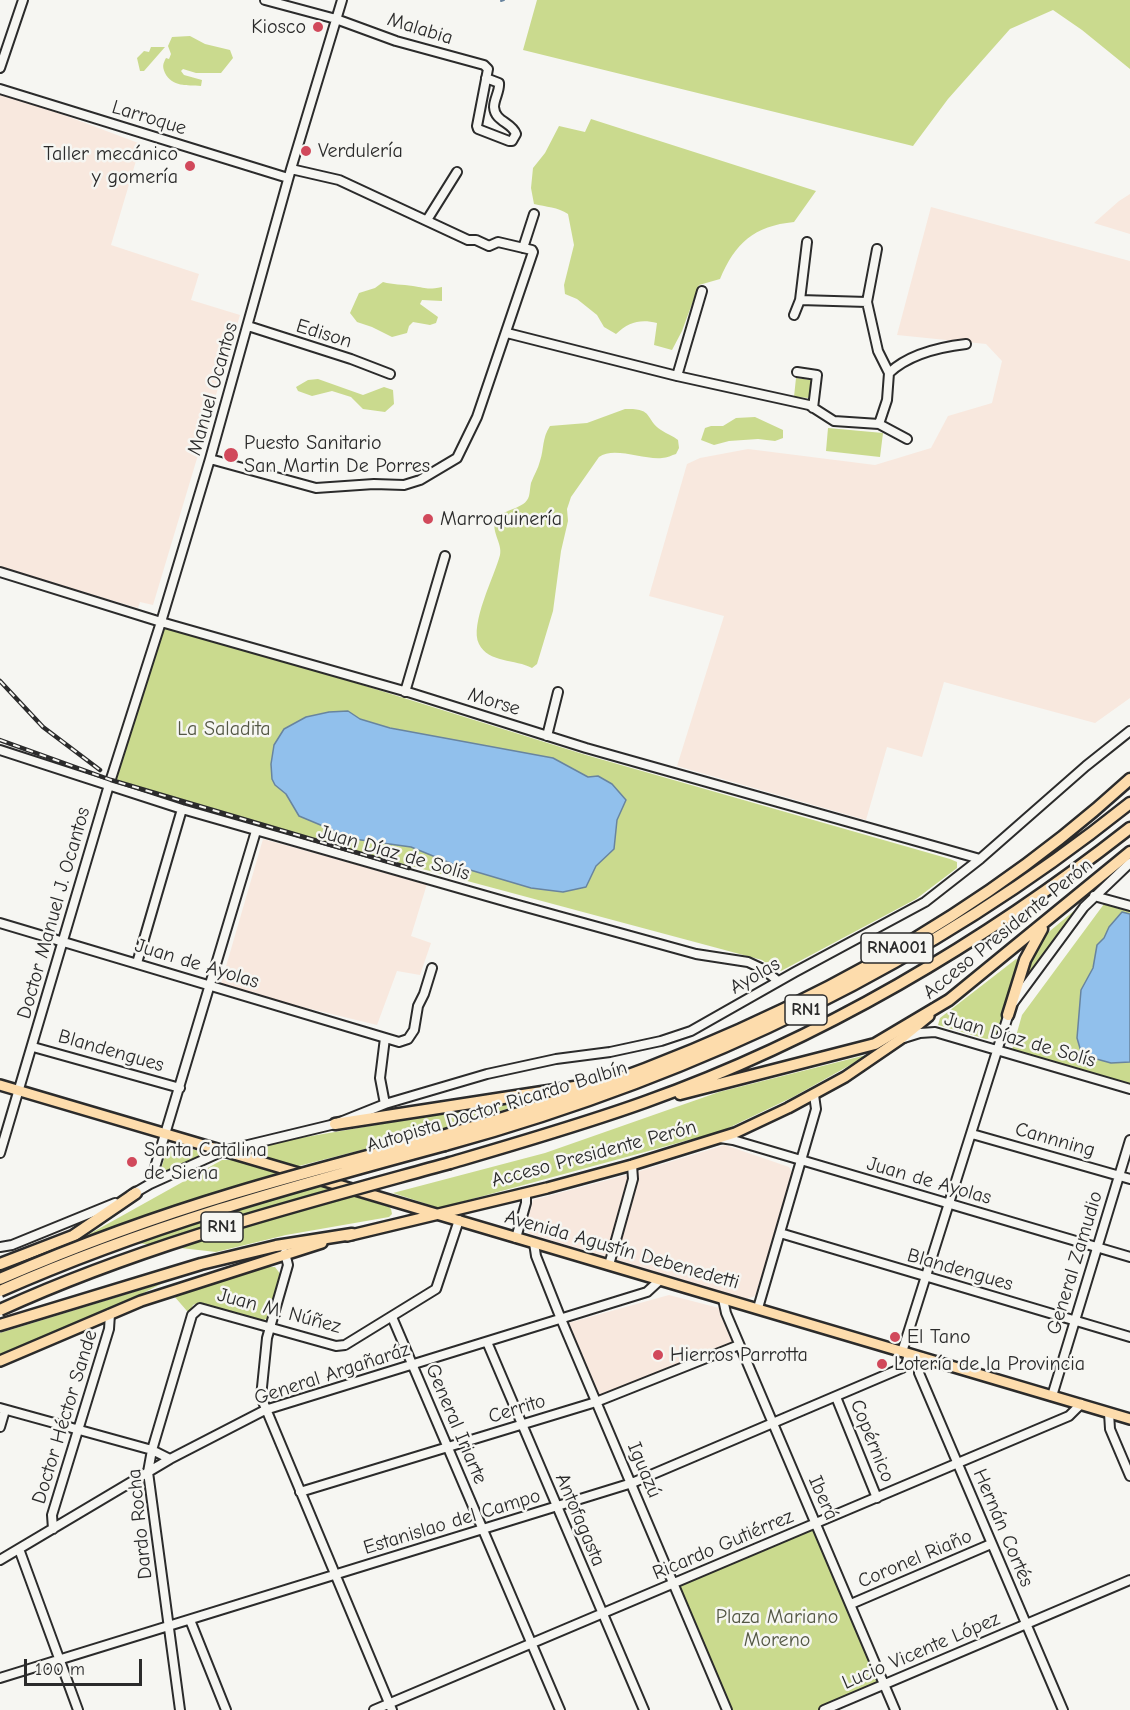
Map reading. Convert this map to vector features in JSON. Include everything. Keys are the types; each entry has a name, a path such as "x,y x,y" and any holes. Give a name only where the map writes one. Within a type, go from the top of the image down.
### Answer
{"highway":[{"name":"Acceso Presidente Perón","path":"0,1280 64,1252 245,1190 444,1141 636,1072 795,1004 847,978 940,923 1042,853 1130,778"},
{"name":"Autopista Doctor Ricardo Balbín","path":"0,1291 114,1243 223,1207 444,1141 559,1111 710,1054 847,990 944,934 999,900 1130,803"},
{"name":"Autopista Doctor Ricardo Balbín","path":"0,1310 81,1276 199,1234 559,1131 645,1102 737,1065 811,1030 918,973 1074,872 1130,828"},
{"name":"Acceso Presidente Perón","path":"949,1000 1130,852"},
{"path":"1008,1015 1028,950 1046,923"},
{"path":"645,1102 875,1044 949,1000"},
{"path":"335,1124 558,1091 636,1072"},
{"path":"0,1264 73,1236 136,1193"},
{"path":"0,1325 170,1274 276,1246 352,1234"}],"main road":[{"name":"Acceso Presidente Perón","path":"0,1361 158,1295 285,1253 352,1234 526,1193 632,1165 720,1138 767,1119 845,1077 902,1038 949,1000"},
{"name":"Avenida Agustín Debenedetti","path":"0,1084 1130,1419"}],"street":[{"path":"0,68 23,0"},
{"name":"Malabia","path":"265,0 336,19 396,41 484,65 488,69 486,78 478,129 512,141 516,134 514,128 498,117 495,112 494,106 499,83 486,78"},
{"name":"Manuel Ocantos","path":"109,785 210,459 288,178 342,0"},
{"name":"Larroque","path":"0,89 288,178"},
{"path":"210,459 316,488 374,484 404,485 420,480 457,458 477,417 533,252 498,242 489,246 476,240 468,240 339,180 291,169"},
{"path":"427,220 457,172"},
{"path":"523,248 534,214"},
{"path":"794,315 800,300 807,243"},
{"path":"877,249 867,302 878,351 889,373 887,400 879,424"},
{"path":"677,376 702,291"},
{"path":"800,300 867,302"},
{"name":"Edison","path":"248,326 390,374"},
{"path":"507,333 813,408 834,421 879,424 907,439"},
{"path":"889,373 904,361 947,346 966,344"},
{"path":"796,372 817,375 813,408"},
{"path":"405,692 445,556"},
{"name":"Morse","path":"0,572 547,736 980,859"},
{"path":"547,736 558,692"},
{"name":"Ayolas","path":"0,1247 12,1245 136,1193 150,1184 223,1150 335,1124 385,1104 487,1074 538,1062 610,1052 661,1041 707,1023 778,981 925,902 980,859 1086,766 1130,731"},
{"name":"Juan Díaz de Solís","path":"0,750 256,831 696,954 748,962 763,969 778,981"},
{"name":"Doctor Manuel J. Ocantos","path":"0,1153 109,785"},
{"path":"136,963 182,809"},
{"path":"150,1184 256,831"},
{"path":"906,1353 926,1277 1008,1015 1021,993 1094,896 1130,863"},
{"path":"1094,896 1130,906"},
{"name":"Juan de Ayolas","path":"0,923 399,1042 411,1035 418,1006 432,968"},
{"name":"Juan Díaz de Solís","path":"902,1038 935,1032 1130,1089"},
{"path":"385,1038 380,1078 385,1104"},
{"name":"Blandengues","path":"33,1047 180,1088"},
{"path":"758,1308 816,1109 814,1095"},
{"name":"Cannning","path":"972,1134 1130,1179"},
{"name":"Juan de Ayolas","path":"720,1138 1130,1257"},
{"name":"General Zamudio","path":"1052,1396 1130,1140"},
{"path":"609,1265 633,1179 632,1165"},
{"path":"516,1238 526,1203 526,1193"},
{"name":"Juan M. Núñez","path":"200,1308 340,1347 432,1292 438,1285 459,1220"},
{"name":"Blandengues","path":"780,1233 1130,1337"},
{"name":"Iguazú","path":"534,1243 536,1257 561,1319 727,1710"},
{"path":"285,1253 288,1265 270,1328 261,1397 391,1707"},
{"name":"General Argañaráz","path":"0,1560 170,1459 265,1410 647,1292 660,1280"},
{"name":"Iberá","path":"723,1299 726,1313 772,1424 817,1524 895,1710"},
{"name":"Dardo Rocha","path":"180,1710 148,1472 152,1450 192,1315 200,1308"},
{"name":"Doctor Héctor Sande","path":"53,1529 52,1515 109,1329 110,1314"},
{"name":"General Iriarte","path":"392,1317 560,1710"},
{"name":"Antofagasta","path":"487,1342 644,1710"},
{"name":"Cerrito","path":"300,1492 596,1402 739,1345"},
{"name":"Estanislao del Campo","path":"0,1678 632,1483 902,1368 906,1365 906,1353"},
{"name":"Hernán Cortés","path":"921,1357 919,1373 1063,1710"},
{"name":"Copérnico","path":"836,1397 877,1498"},
{"name":"Ricardo Gutiérrez","path":"374,1710 391,1707 532,1644 1069,1416 1081,1404"},
{"path":"0,1427 3,1409 152,1450 170,1459"},
{"path":"1109,1413 1110,1430 1130,1476"},
{"name":"Coronel Riaño","path":"851,1604 991,1544"},
{"path":"19,1549 78,1710"},
{"name":"Lucio Vicente López","path":"824,1710 1130,1580"},
{"path":"190,1620 226,1710"}],"shaded area":[{"path":"0,91 141,144 111,245 199,274 191,300 240,315 153,605 140,602 138,608 0,567"},
{"path":"1130,194 1130,234 1094,223 1119,201"},
{"path":"931,207 1130,261 1130,698 1095,723 944,682 922,757 887,747 866,820 677,766 724,616 649,596 687,464 700,458 748,449 875,465 931,448 948,416 992,403 1002,361 986,344 897,335"},
{"path":"263,839 427,884 411,936 431,943 420,975 397,971 377,1025 220,987"},
{"path":"725,1145 789,1167 794,1175 755,1296 747,1299 530,1234 525,1230 533,1200"},
{"name":"Hierros Parrotta","path":"669,1295 719,1308 733,1343 599,1397 568,1323"}],"green space":[{"path":"537,0 1130,0 1130,69 1053,10 1010,29 948,99 913,146 523,50"},
{"path":"190,36 205,44 230,50 233,58 221,73 196,73 183,69 181,71 184,75 202,80 201,86 176,83 168,78 163,69 166,58 169,59 171,54 168,46 172,37"},
{"path":"151,47 165,47 144,71 140,71 137,58 144,51 149,52"},
{"path":"591,119 816,191 794,222 757,232 739,246 720,279 699,285 682,331 672,350 654,345 657,323 645,321 635,323 616,334 604,327 597,315 577,299 565,294 564,285 574,245 568,214 534,204 531,188 533,168 545,153 559,126 585,132"},
{"path":"383,282 427,288 442,287 442,301 422,300 420,304 438,317 436,323 430,325 413,322 407,333 392,337 357,322 350,313 359,293 375,288"},
{"path":"796,378 811,380 809,398 794,397"},
{"path":"318,379 363,395 384,387 393,390 394,404 385,412 363,409 351,397 332,391 312,396 298,391 296,387 308,380"},
{"path":"625,409 645,412 656,426 678,440 679,448 676,454 664,458 621,453 605,454 599,457 571,497 567,509 568,521 561,551 553,611 537,664 532,668 496,658 483,650 479,644 477,625 500,555 495,528 496,520 499,516 527,501 550,426 587,423"},
{"path":"755,417 783,430 783,438 775,441 758,439 729,441 714,445 701,440 705,428 723,426 736,418"},
{"path":"828,428 883,433 880,457 826,451"},
{"name":"La Saladita","path":"161,622 586,755 950,859 957,862 957,868 916,899 781,971 762,960 109,785"},
{"path":"1104,904 1130,912 1130,1084 1012,1050 1022,1015"},
{"path":"1081,905 1022,986 1031,951 1038,941"},
{"path":"1016,959 1018,960 998,1031 992,1038 986,1039 938,1025 940,1018"},
{"path":"870,1054 793,1097 722,1131 439,1208 393,1193 545,1153 719,1092"},
{"path":"546,1096 455,1126 295,1167 253,1154 253,1149 288,1140"},
{"path":"172,1144 199,1151 199,1156 159,1176 168,1146"},
{"path":"222,1160 234,1160 389,1207 392,1214 389,1217 286,1235 216,1252 84,1237"},
{"path":"268,1267 275,1267 281,1275 268,1318 260,1322 200,1302 187,1311 174,1296"},
{"path":"163,1283 114,1308 0,1357 0,1333"},
{"name":"Plaza Mariano Moreno","path":"817,1524 884,1684 824,1710 727,1710 674,1584"}],"water":[{"path":"348,711 360,719 390,728 553,758 588,777 598,776 612,784 626,800 617,820 614,849 596,866 586,887 563,892 531,888 460,867 411,847 354,839 299,816 286,794 275,785 272,779 271,764 274,745 284,729 306,717"},
{"path":"1122,912 1130,914 1130,1062 1111,1063 1082,1055 1077,1038 1081,990 1093,968 1097,945"}],"railway":[{"path":"0,681 43,727 100,770"},
{"path":"0,740 111,780 409,868"}],"place":[{"name":"Kiosco","path":"318,27"},
{"name":"Verdulería","path":"306,151"},
{"name":"Taller mecánico y gomería","path":"190,166"},
{"name":"Puesto Sanitario San Martin De Porres","path":"231,455"},
{"name":"Marroquinería","path":"428,519"},
{"name":"Santa Catalina de Siena","path":"132,1162"},
{"name":"El Tano","path":"895,1337"},
{"name":"Hierros Parrotta","path":"658,1355"},
{"name":"Lotería de la Provincia","path":"882,1364"}]}
